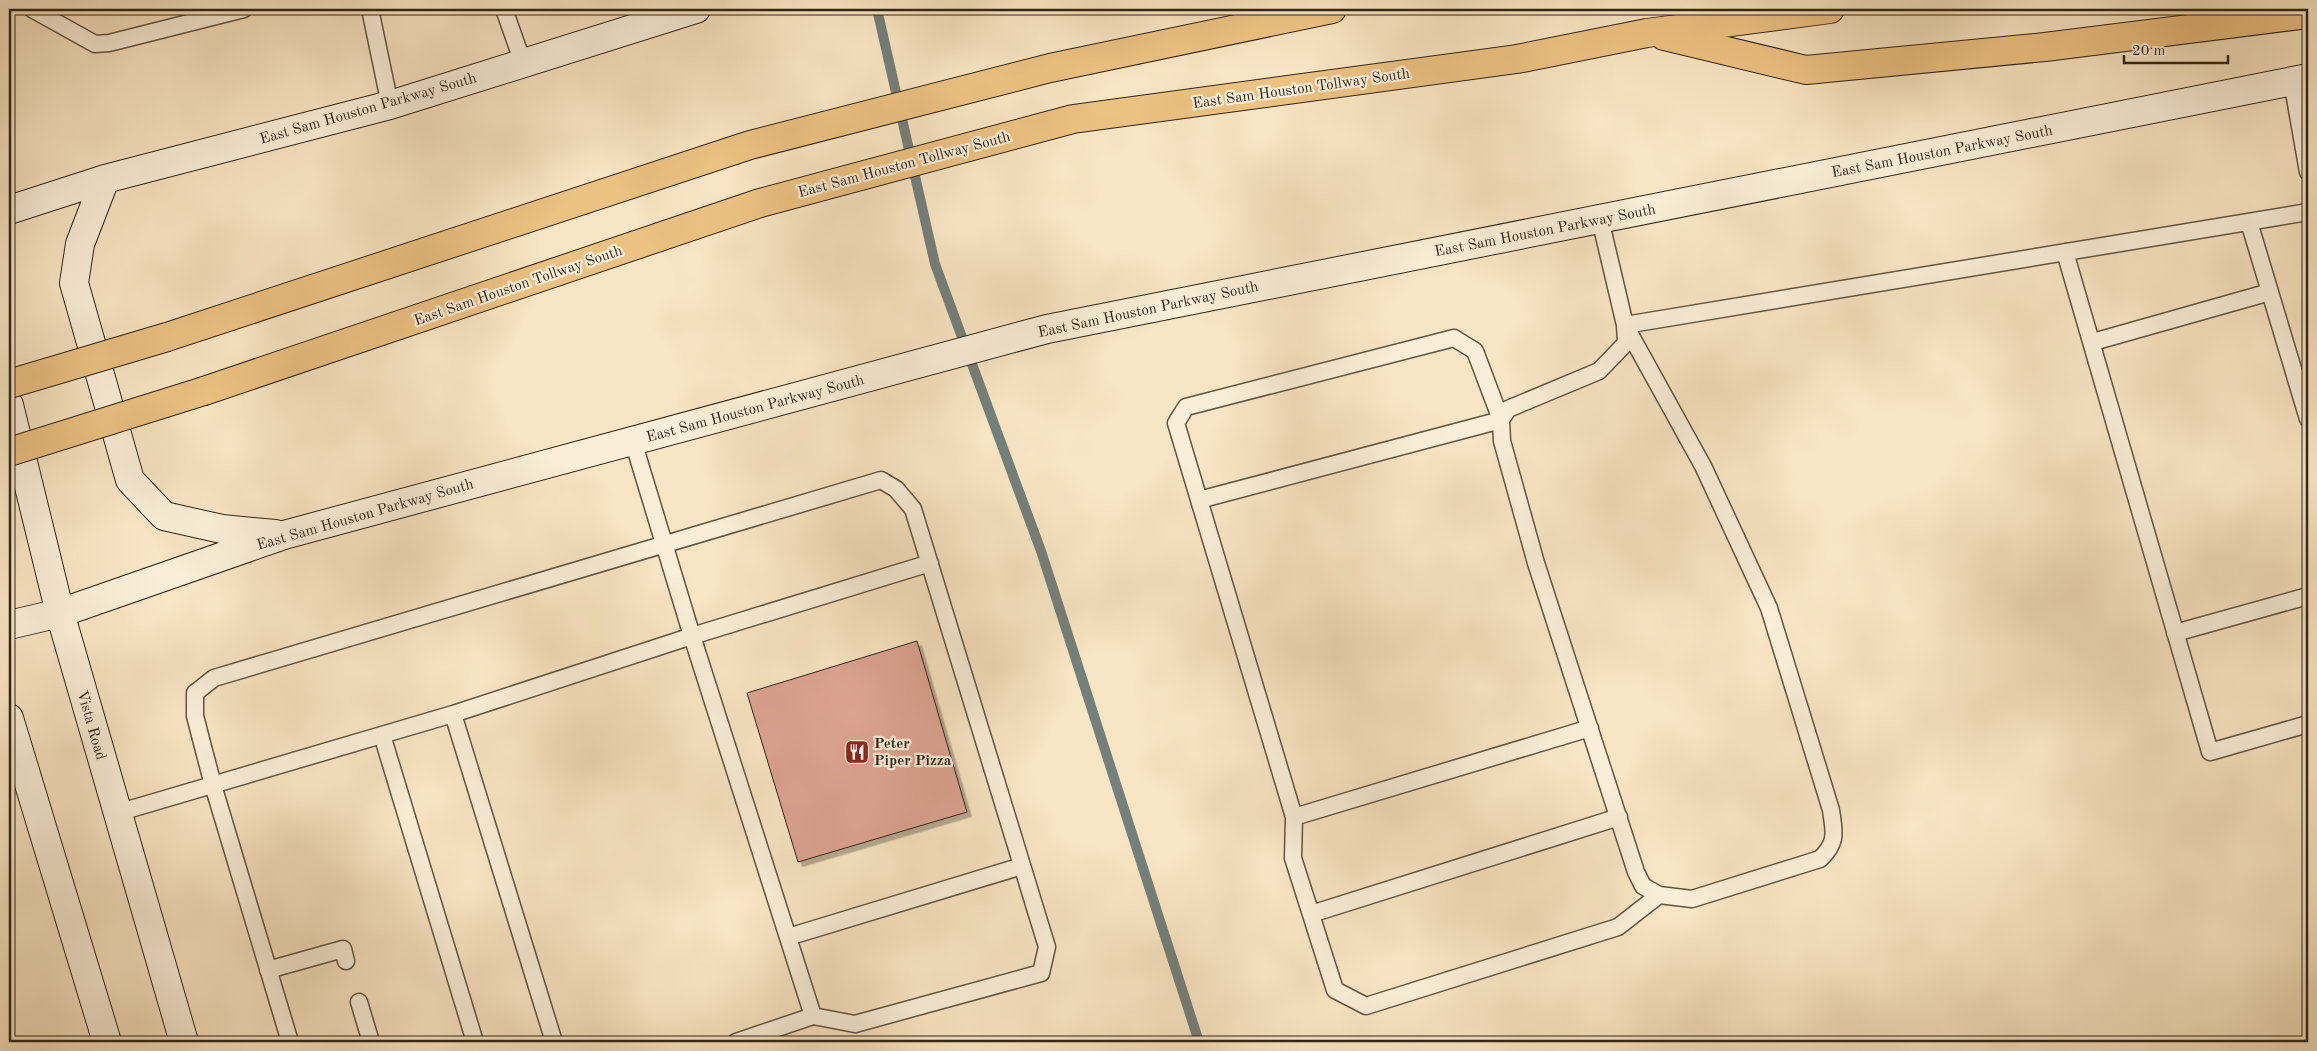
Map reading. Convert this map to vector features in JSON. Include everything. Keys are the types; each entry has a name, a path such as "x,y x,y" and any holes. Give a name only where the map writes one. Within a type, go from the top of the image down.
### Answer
{"highway":[{"path":"9,384 167,337 750,145 1050,68 1332,9"},
{"name":"East Sam Houston Tollway South","path":"9,452 204,391 760,203 1074,119 1517,59 1648,32 1830,9"},
{"path":"1648,32 1806,70 2046,46 2308,14"}],"main road":[{"name":"East Sam Houston Parkway South","path":"9,210 105,179 390,105 696,9"},
{"name":"East Sam Houston Parkway South","path":"9,625 60,613 284,535 1047,329 2300,80"},
{"path":"105,179 80,244 74,283 130,480 164,516 222,529 284,535"},
{"name":"Vista Road","path":"9,405 60,613 184,1042"},
{"path":"9,718 107,1042"}],"lane":[{"path":"32,9 95,44 109,43 244,9"},
{"path":"370,9 390,105"},
{"path":"504,9 523,63"},
{"path":"2300,80 2308,172"},
{"path":"1625,325 2308,212"},
{"path":"1199,500 1501,420 1508,409 1599,371 1626,343 1625,325 1600,219"},
{"path":"2249,222 2308,419"},
{"path":"2066,252 2210,752 2308,724"},
{"path":"2093,342 2270,292"},
{"path":"1625,325 1703,466 1769,608 1831,810 1834,832 1831,848 1820,858 1692,899 1659,895 1643,886 1636,872 1536,564 1502,441 1501,420 1475,351 1454,338 1186,407 1176,423 1294,817 1293,858 1335,990 1366,1006 1618,927 1659,895"},
{"path":"633,441 692,636 813,1016"},
{"path":"290,1042 212,785 195,716 195,693 214,678 881,480 896,489 914,509 1047,947 1041,972 855,1024 813,1016 736,1042"},
{"path":"118,813 453,714 692,636 930,563"},
{"path":"2175,633 2308,596"},
{"path":"453,714 554,1042"},
{"path":"1294,817 1590,728"},
{"path":"382,735 475,1042"},
{"path":"1311,914 1619,817"},
{"path":"788,937 1022,866"},
{"path":"268,970 343,949 346,960"},
{"path":"358,1002 371,1042"}],"building":[{"name":"Peter Piper Pizza","path":"917,641 967,812 798,862 747,693"}],"waterway":[{"path":"877,9 935,264 1041,551 1199,1042"}],"place":[{"name":"Peter Piper Pizza","path":"857,752"}]}
